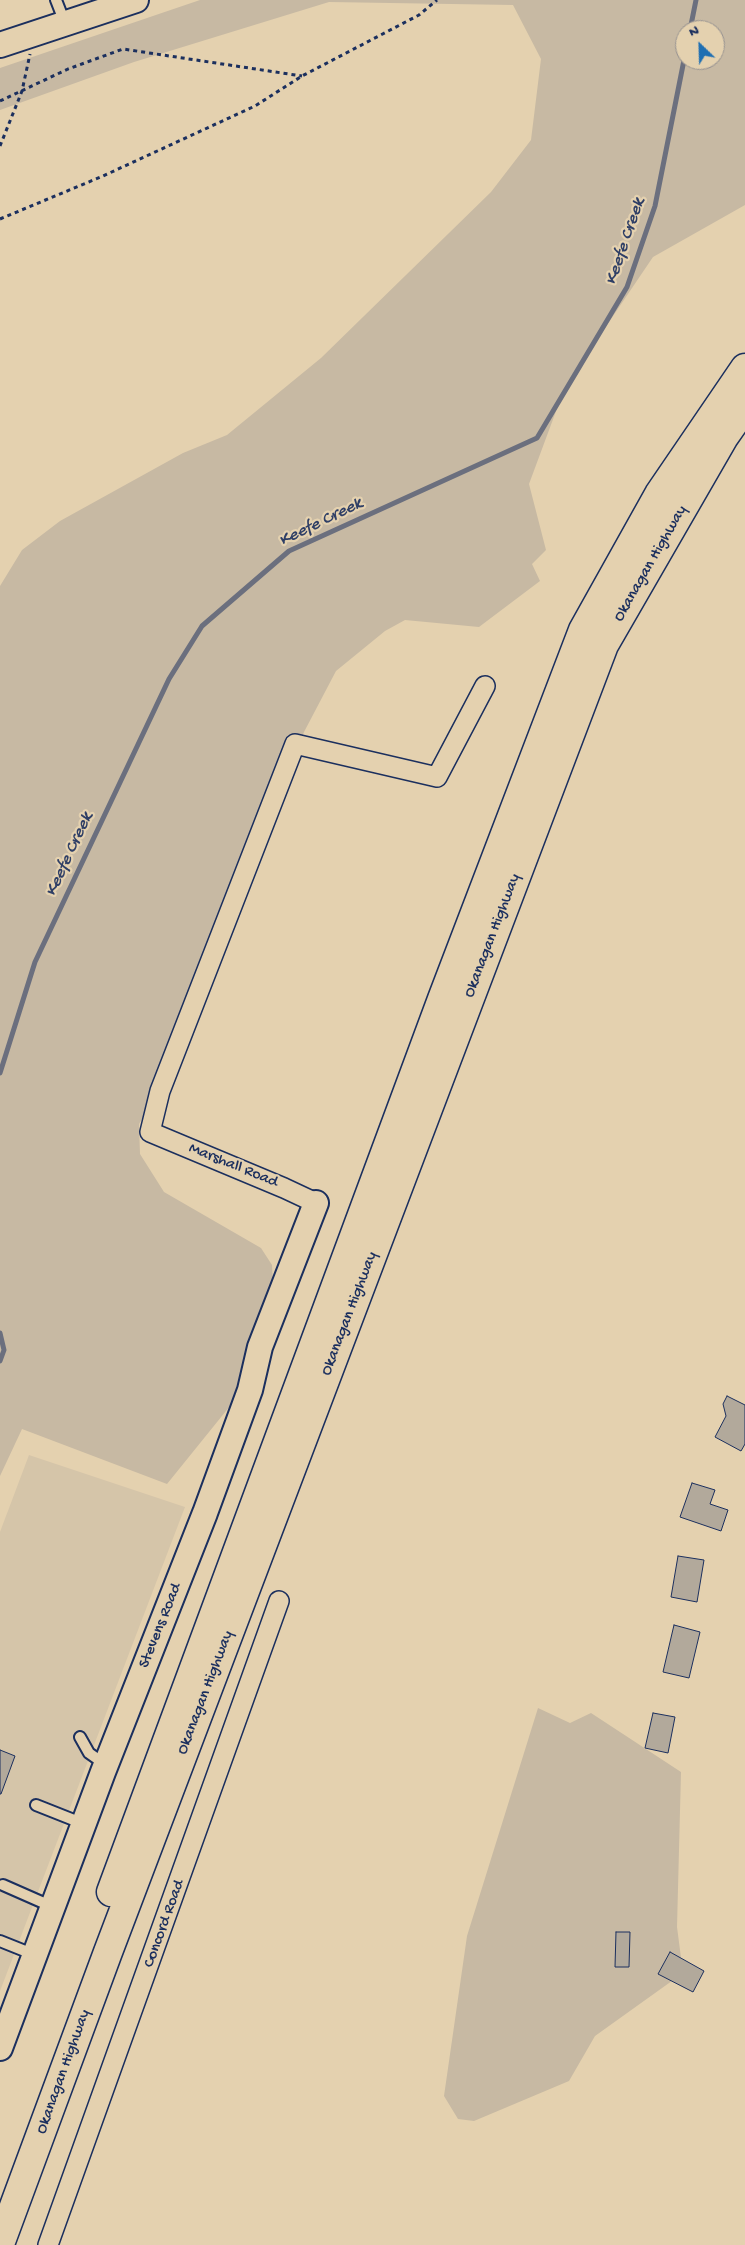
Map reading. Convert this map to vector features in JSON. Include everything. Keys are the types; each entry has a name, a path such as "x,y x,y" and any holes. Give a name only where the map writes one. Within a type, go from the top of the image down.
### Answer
{"highway":[{"name":"Okanagan Highway","path":"0,2191 442,999 583,630 659,494 745,368"},
{"name":"Okanagan Highway","path":"0,2244 126,1906 604,645 724,437 745,407"}],"street":[{"path":"0,45 136,0"},
{"name":"Marshall Road","path":"316,1203 150,1132 160,1091 295,744 436,778 485,686"},
{"name":"Stevens Road","path":"0,2048 106,1765 205,1513 250,1390 260,1347 316,1203"},
{"name":"Concord Road","path":"48,2245 114,2068 279,1602"}],"lane":[{"path":"56,0 65,23"},
{"path":"80,1737 89,1753 106,1765"},
{"path":"36,1805 84,1824"},
{"path":"3,1885 53,1907"},
{"path":"0,1941 35,1955"}],"path":[{"path":"0,219 103,176 255,106 302,76 419,15 437,0"},
{"path":"0,146 22,91 35,34"},
{"path":"0,101 68,69 123,49 302,76"}],"shaded area":[{"path":"200,0 745,0 745,205 653,257 565,387 529,484 546,550 532,564 540,581 479,627 405,620 385,631 336,671 304,732 166,1078 139,1124 140,1154 164,1192 261,1248 272,1265 275,1321 230,1406 167,1484 22,1429 0,1476 0,586 22,550 60,521 183,453 227,435 321,358 491,192 531,140 541,59 513,5 329,2 134,62 0,110 0,68"},
{"path":"29,1455 185,1507 0,1991 0,1532"},
{"path":"538,1708 570,1723 591,1713 681,1772 677,1927 683,1973 595,2036 569,2081 474,2121 458,2119 444,2096 467,1936"}],"building":[{"path":"727,1396 745,1405 745,1444 741,1451 715,1437 726,1416 723,1404"},
{"path":"692,1483 715,1490 710,1504 728,1510 721,1531 680,1517"},
{"path":"678,1556 704,1560 697,1602 671,1597"},
{"path":"674,1625 700,1632 689,1678 663,1672"},
{"path":"653,1713 675,1717 668,1753 645,1748"},
{"path":"0,1750 15,1756 1,1794 0,1794"},
{"path":"616,1932 630,1932 629,1967 615,1967"},
{"path":"670,1952 704,1971 693,1992 658,1974"}],"waterway":[{"name":"Keefe Creek","path":"692,20 696,0"},
{"name":"Keefe Creek","path":"0,1073 35,962 169,679 202,626 289,551 537,438 627,287 655,206 682,70"},
{"name":"Keefe Creek","path":"0,1333 4,1350 0,1361"}]}
